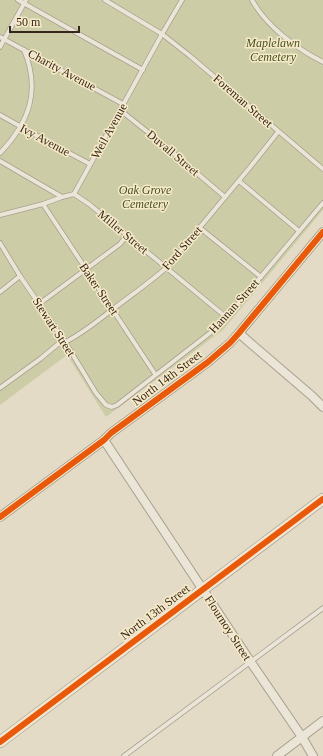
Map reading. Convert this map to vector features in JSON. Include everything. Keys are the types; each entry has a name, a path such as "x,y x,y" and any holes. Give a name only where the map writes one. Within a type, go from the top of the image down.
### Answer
{"main road":[{"name":"North 13th Street","path":"0,742 323,499"}],"street":[{"name":"North 14th Street","path":"0,517 208,362 230,343 323,232"},
{"path":"239,333 323,407"},
{"name":"Flournoy Street","path":"104,440 250,662 302,737 313,756"},
{"path":"276,756 323,721"}],"lane":[{"path":"18,0 25,2 142,70"},
{"name":"Foreman Street","path":"105,0 162,34 323,169"},
{"name":"Weil Avenue","path":"74,194 182,0"},
{"path":"252,0 265,18 281,33 300,48 323,62"},
{"path":"0,47 2,38 25,2"},
{"name":"Charity Avenue","path":"2,38 123,104"},
{"path":"0,153 6,148 21,127 28,112 32,81 31,70 24,50"},
{"name":"Duvall Street","path":"120,110 225,197"},
{"name":"Ivy Avenue","path":"0,115 90,164"},
{"name":"Ford Street","path":"0,388 64,341 73,338 166,268 278,132"},
{"path":"0,161 62,197"},
{"path":"239,181 299,231"},
{"path":"0,215 74,194"},
{"name":"Miller Street","path":"74,194 89,204 226,317"},
{"name":"Hannan Street","path":"112,407 117,405 155,374 219,326 323,203"},
{"name":"Baker Street","path":"43,204 155,374"},
{"path":"200,228 261,276"},
{"path":"39,304 120,244 127,235"},
{"name":"Stewart Street","path":"0,243 96,393 106,405 112,407"},
{"path":"0,292 20,276"},
{"path":"124,756 323,608"}],"green space":[{"name":"Oak Grove Cemetery","path":"0,0 323,0 323,210 223,330 106,417 67,355 0,405"}],"cycle path":[{"path":"0,517 208,362 230,343 323,232"},
{"path":"0,742 323,499"}],"park label":[{"name":"Maplelawn Cemetery","path":"273,50"}]}
